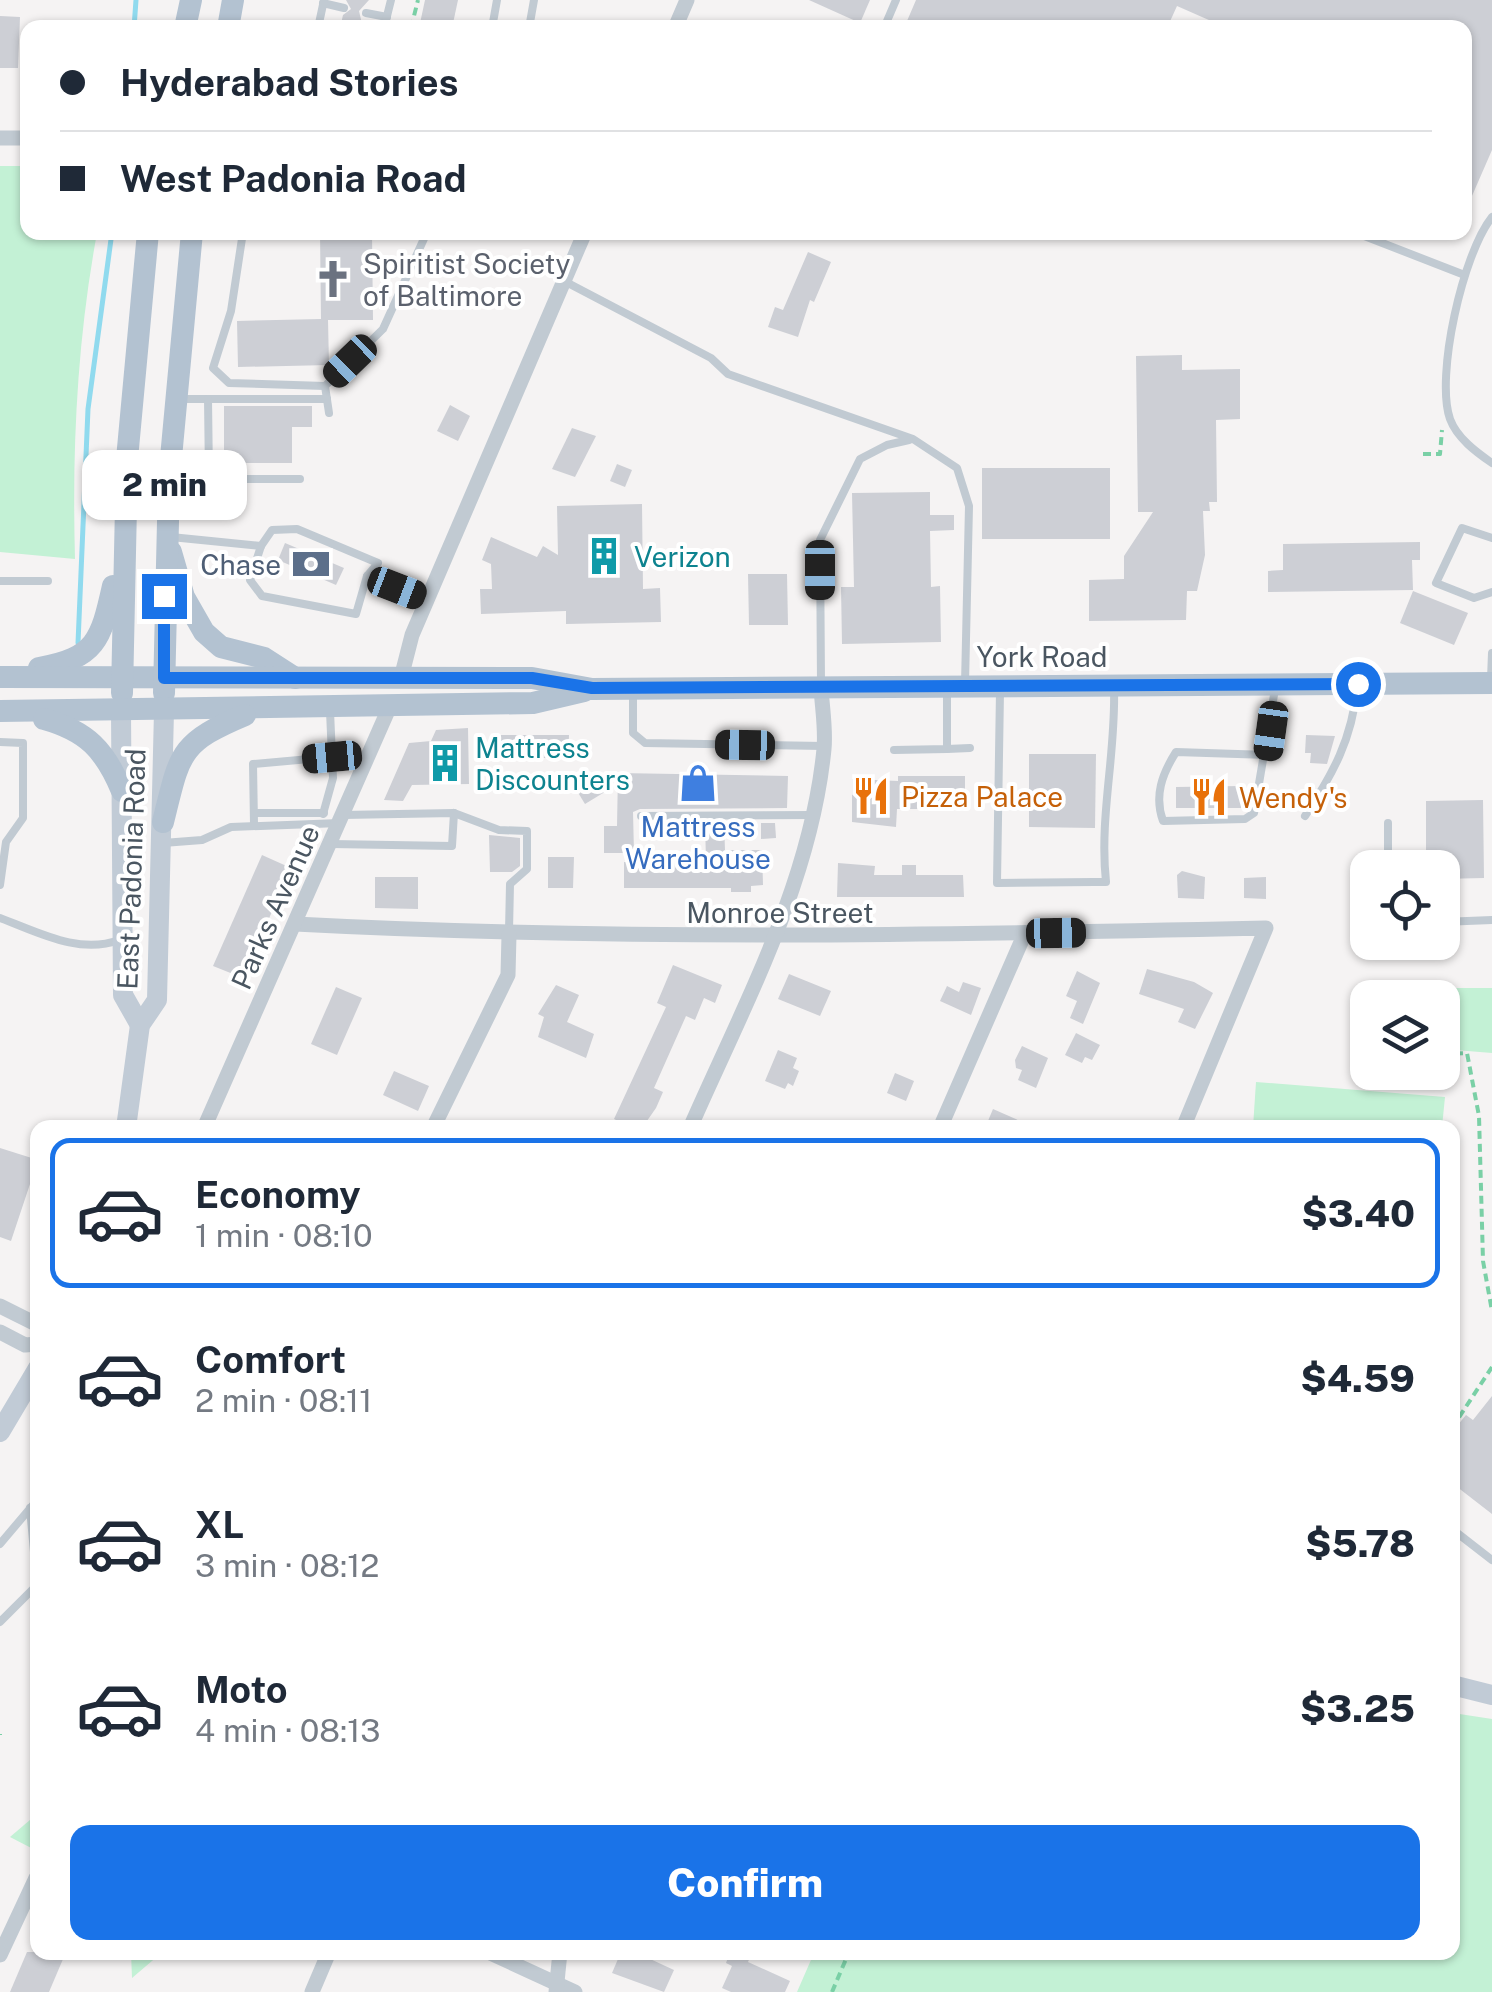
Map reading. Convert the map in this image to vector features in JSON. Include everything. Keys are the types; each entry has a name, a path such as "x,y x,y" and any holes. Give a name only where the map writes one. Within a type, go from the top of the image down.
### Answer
{"main road":[{"path":"121,711 124,539 134,343 147,240"},
{"path":"164,711 169,479 191,240"},
{"path":"166,536 184,597 204,632 221,647 264,658 295,678"},
{"path":"0,676 64,664 90,650 105,622 124,539"},
{"name":"York Road","path":"0,676 532,678 592,688 1491,683"},
{"name":"York Road","path":"8,711 533,703 592,688"},
{"path":"163,832 176,769 193,739 258,709"},
{"path":"8,711 72,726 90,738 112,767 122,791"}],"street":[{"path":"401,678 426,599 582,240"},
{"path":"693,1120 773,938 812,815 824,746 821,687"},
{"name":"Parks Avenue","path":"208,1120 390,706"},
{"name":"East Padonia Road","path":"121,711 124,995 140,1026"},
{"name":"East Padonia Road","path":"127,1120 140,1026 157,1000 164,711"},
{"name":"Monroe Street","path":"295,924 510,935 773,938 1266,928 1186,1120"},
{"path":"944,1120 1025,934"},
{"path":"437,1120 508,974 510,935"},
{"path":"0,1306 30,1321"},
{"path":"0,1332 30,1345"},
{"path":"0,1432 30,1381"},
{"path":"1460,1687 1492,1696"},
{"path":"0,1955 4,1938 30,1889"},
{"path":"312,1992 326,1960"},
{"path":"504,1960 575,1992"},
{"path":"558,1987 560,1960"}],"lane":[{"path":"386,20 392,0"},
{"path":"324,2 344,8"},
{"path":"366,12 387,17"},
{"path":"1492,217 1462,274 1452,325 1450,418 1474,451 1492,463"},
{"path":"241,240 231,311 213,368 229,383 325,386 383,329 423,240"},
{"path":"1375,240 1462,274"},
{"path":"564,281 711,358 728,374 913,440 957,468 969,506 956,687 947,749"},
{"path":"325,386 330,413"},
{"path":"174,399 327,400"},
{"path":"208,399 209,477"},
{"path":"821,687 820,540 860,459 887,444 913,440"},
{"path":"169,479 300,479"},
{"path":"1492,538 1462,528 1436,583 1474,598 1492,592"},
{"path":"298,529 378,562 367,576 356,614 262,596 250,580 261,546 272,530 298,529"},
{"path":"166,536 261,546"},
{"path":"367,576 426,599"},
{"path":"0,581 48,581"},
{"path":"1491,683 1492,653"},
{"path":"1306,816 1336,770 1349,737 1358,684"},
{"path":"1268,755 1176,752 1160,791 1162,821 1245,820 1254,814 1268,755 1276,685"},
{"path":"1000,686 997,883 1106,882 1101,840 1115,728 1114,686"},
{"path":"633,688 633,732 645,744 824,746"},
{"path":"321,824 333,778 330,708"},
{"path":"0,742 23,744 23,818 3,842 0,885"},
{"path":"894,750 970,748"},
{"path":"254,824 254,764 332,757"},
{"path":"254,813 324,813"},
{"path":"330,844 452,846 454,814"},
{"path":"163,832 202,840 231,827 254,824 321,824 342,819 454,814 499,830 527,831 526,870 510,884 510,935"},
{"path":"641,816 812,815"},
{"path":"1388,823 1388,850"},
{"path":"0,918 70,944 104,945 124,938"},
{"path":"1460,921 1492,920"},
{"path":"0,1544 30,1508"},
{"path":"1460,1535 1492,1560"},
{"path":"0,1622 30,1597"}],"path":[{"path":"1423,454 1440,454 1443,425 1450,418"},
{"path":"1460,1053 1467,1053 1479,1116 1483,1261 1492,1312"},
{"path":"1460,1416 1492,1367"},
{"path":"832,1992 846,1960"}],"green space":[{"path":"0,166 20,166 20,240 96,240 77,395 75,559 0,552"},
{"path":"1460,988 1492,988 1492,1053 1460,1050"},
{"path":"1256,1082 1445,1097 1443,1120 1253,1120"},
{"path":"1460,1714 1492,1719 1492,1992 797,1992 811,1960 1460,1960"},
{"path":"30,1820 30,1847 10,1837"},
{"path":"131,1960 153,1960 132,1978"}],"building":[{"path":"346,0 369,0 359,11 361,20 342,20 351,9"},
{"path":"425,0 458,0 454,20 421,20"},
{"path":"809,0 870,0 861,20"},
{"path":"916,0 1492,0 1492,150 1472,196 1472,20 1209,20 1177,6 1171,20 907,20"},
{"path":"0,16 20,17 18,68 0,68"},
{"path":"320,240 372,240 373,320 328,320 329,365 238,367 237,321 321,319"},
{"path":"808,252 831,262 814,302 810,300 798,337 768,327 775,307 783,310"},
{"path":"1182,355 1182,370 1240,369 1240,419 1216,420 1217,502 1209,502 1210,511 1203,511 1205,555 1197,591 1187,591 1186,620 1089,621 1089,580 1124,579 1124,556 1153,512 1138,512 1136,356"},
{"path":"450,405 470,416 458,441 437,431"},
{"path":"224,406 312,406 312,427 292,427 292,463 224,463"},
{"path":"572,428 596,436 575,477 552,469"},
{"path":"617,464 632,470 625,487 610,481"},
{"path":"982,468 1110,468 1110,539 982,539"},
{"path":"930,492 930,515 954,515 954,530 930,531 931,587 940,586 941,642 842,644 841,587 854,587 852,493"},
{"name":"Verizon","path":"642,504 643,589 660,588 661,622 566,624 566,611 481,614 480,589 492,589 491,564 482,560 491,537 537,557 543,546 558,555 557,506"},
{"path":"1420,542 1420,560 1412,560 1413,590 1268,592 1268,571 1283,570 1283,544"},
{"name":"Chase","path":"285,543 344,568 336,585 278,560"},
{"path":"748,574 787,574 788,625 749,625"},
{"path":"1413,591 1468,613 1454,645 1400,623"},
{"name":"Mattress Discounters","path":"468,728 469,784 412,785 403,801 384,800 409,743 431,741 436,730"},
{"path":"497,735 569,735 568,758 497,758"},
{"path":"1306,735 1335,736 1327,764 1310,763 1311,753 1305,753"},
{"path":"1029,754 1096,754 1095,828 1029,827"},
{"path":"597,772 608,790 585,804 574,786"},
{"path":"618,773 788,776 787,808 640,809 633,812 634,853 604,853 604,826 617,826"},
{"path":"898,776 965,776 965,809 897,809 896,827 852,822 852,779 898,781"},
{"name":"Wendy's","path":"1241,786 1241,808 1176,808 1176,787"},
{"path":"1483,800 1484,878 1460,879 1460,850 1426,850 1426,801"},
{"path":"705,823 724,823 725,850 762,850 763,885 751,886 751,892 731,892 731,888 624,888 624,862 706,861"},
{"path":"761,823 775,823 776,838 761,839"},
{"path":"489,835 520,838 520,866 512,872 490,872"},
{"path":"262,855 291,868 243,978 213,966"},
{"path":"548,857 574,857 573,888 548,888"},
{"path":"838,863 875,866 874,875 902,875 902,865 916,865 916,875 963,875 964,897 837,897"},
{"path":"1182,871 1205,877 1204,899 1178,898 1177,875"},
{"path":"375,877 418,877 418,909 375,908"},
{"path":"1266,877 1266,899 1244,898 1244,878"},
{"path":"673,965 722,985 715,1003 704,998 695,1020 686,1016 654,1088 663,1092 648,1120 616,1120 666,1007 657,1003"},
{"path":"1147,969 1194,982 1213,993 1195,1029 1178,1022 1184,1009 1139,994"},
{"path":"1077,971 1100,983 1083,1024 1070,1018 1077,1001 1066,996"},
{"path":"789,974 831,991 820,1016 778,999"},
{"path":"963,982 981,988 971,1015 940,1001 947,986 959,992"},
{"path":"556,985 579,995 567,1022 594,1034 586,1058 538,1037 544,1017 538,1014"},
{"path":"336,987 362,998 337,1055 311,1044"},
{"path":"1076,1033 1100,1045 1092,1060 1085,1057 1082,1063 1065,1055"},
{"path":"1022,1046 1048,1058 1036,1088 1018,1080 1022,1070 1016,1068 1015,1060"},
{"path":"778,1050 797,1058 793,1068 799,1071 793,1086 788,1083 785,1089 765,1081"},
{"path":"394,1071 429,1086 418,1111 383,1095"},
{"path":"895,1073 914,1081 906,1101 887,1093"},
{"path":"993,1109 1018,1120 988,1120"},
{"path":"0,1148 30,1157 30,1184 11,1241 0,1237"},
{"path":"1492,1396 1492,1514 1460,1489 1460,1422 1466,1415 1473,1420"},
{"path":"27,1952 30,1960 63,1960 49,1992 10,1992"},
{"path":"618,1960 652,1960 674,1970 664,1992 612,1973"},
{"path":"749,1960 790,1981 785,1992 731,1992 722,1988 732,1966 726,1963"}],"waterway":[{"path":"135,20 136,0"},
{"path":"78,643 88,409 111,240"}],"place":[{"name":"Spiritist Society of Baltimore","path":"333,279"},
{"name":"Verizon","path":"604,556"},
{"name":"Chase","path":"311,564"},
{"name":"Mattress Discounters","path":"445,763"},
{"name":"Mattress Warehouse","path":"698,783"},
{"name":"Pizza Palace","path":"871,796"},
{"name":"Wendy's","path":"1209,797"}],"route":[{"path":"164,596 164,678 532,678 592,688 1358,684"}]}
